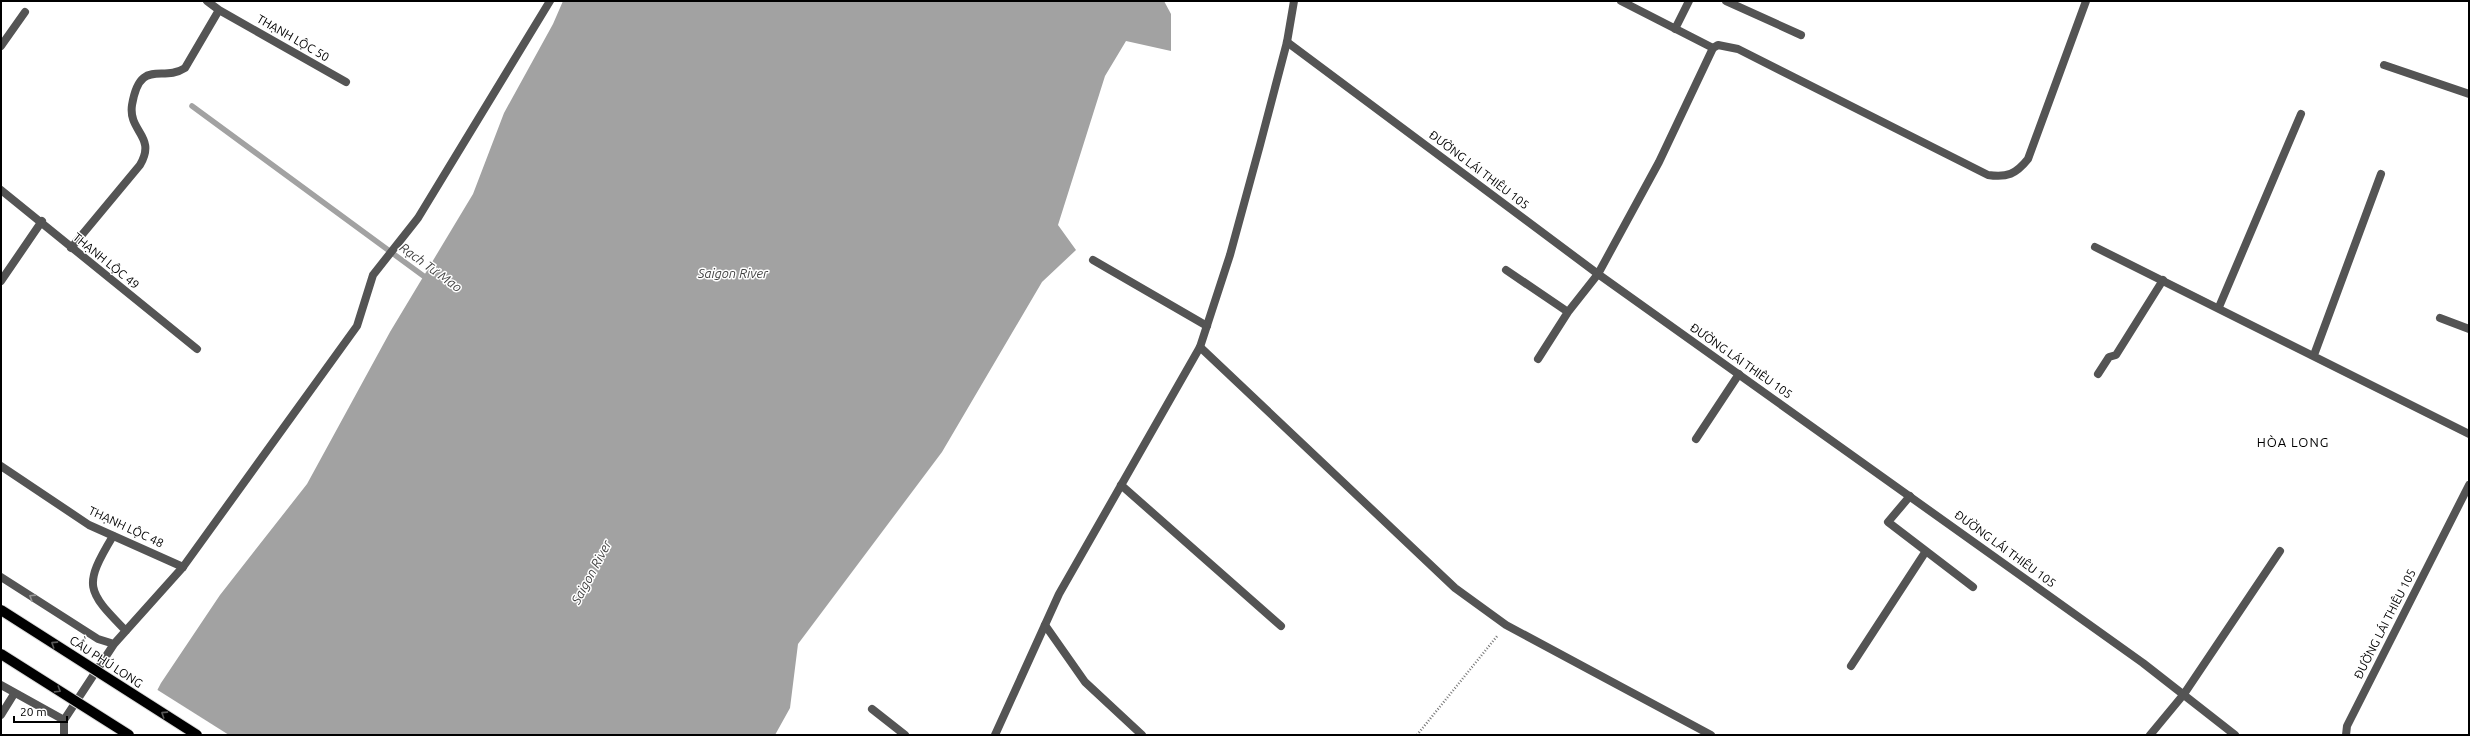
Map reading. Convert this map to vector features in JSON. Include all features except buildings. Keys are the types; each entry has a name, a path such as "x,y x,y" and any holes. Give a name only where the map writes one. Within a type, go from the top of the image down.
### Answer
{"main road":[{"name":"CẦU PHÚ LONG","path":"1,610 197,735"},
{"path":"1,654 129,735"}],"street":[{"name":"THẠNH LỘC 50","path":"207,1 219,10 346,82"},
{"path":"64,735 64,720 114,644 183,567 357,326 373,276 418,218 550,1"},
{"path":"995,735 1059,594 1200,347 1230,255 1287,42 1294,1"},
{"path":"1621,1 1713,48 1724,45 1738,49 1961,161 1988,174 2001,177 2015,174 2028,159 2086,1"},
{"path":"1675,28 1689,1"},
{"path":"1726,1 1801,35"},
{"path":"71,248 140,165 147,153 145,142 133,120 132,105 140,84 147,74 157,72 176,74 185,68 219,10"},
{"path":"1,46 25,12"},
{"name":"ĐƯỜNG LÁI THIÊU 105","path":"1287,42 1598,274 1910,496 2184,694 2235,735"},
{"path":"1538,359 1568,312 1598,274 1659,162 1713,48"},
{"path":"2384,65 2469,94"},
{"path":"2219,308 2301,114"},
{"path":"2314,355 2381,174"},
{"name":"THẠNH LỘC 49","path":"1,190 42,221 71,248 197,349"},
{"path":"1,281 42,221"},
{"path":"2095,247 2314,355 2469,434"},
{"path":"1093,260 1207,326"},
{"path":"1506,270 1568,312"},
{"path":"2098,374 2109,357 2116,355 2163,280"},
{"path":"2440,318 2469,329"},
{"path":"1200,347 1455,588 1506,625 1711,735"},
{"path":"1696,439 1739,374"},
{"name":"THẠNH LỘC 48","path":"1,466 89,525 183,567"},
{"path":"1122,485 1281,626"},
{"name":"ĐƯỜNG LÁI THIÊU 105","path":"2346,735 2347,726 2469,485"},
{"path":"1910,496 1888,522 1973,587"},
{"path":"113,536 96,563 92,582 98,602 126,631"},
{"path":"1852,666 1926,551"},
{"path":"2150,735 2184,694 2280,551"},
{"path":"1,577 98,638 114,644"},
{"path":"1045,625 1085,682 1142,735"},
{"path":"1,685 14,694 64,720"},
{"path":"1,716 14,694"},
{"path":"872,709 905,735"}],"path":[{"path":"1417,735 1506,625"}],"water":[{"name":"Saigon River","path":"563,1 1164,1 1171,14 1171,51 1126,41 1105,76 1058,225 1076,250 1042,282 942,452 798,644 790,708 775,735 134,735 161,683 220,595 307,484 390,332 473,194 504,113 553,24"}],"pier":[{"path":"156,689 229,735 132,735"}],"waterway":[{"name":"Rạch Tư Mao","path":"192,106 429,280"}],"district":[{"name":"HÒA LONG","path":"2293,442"}]}
